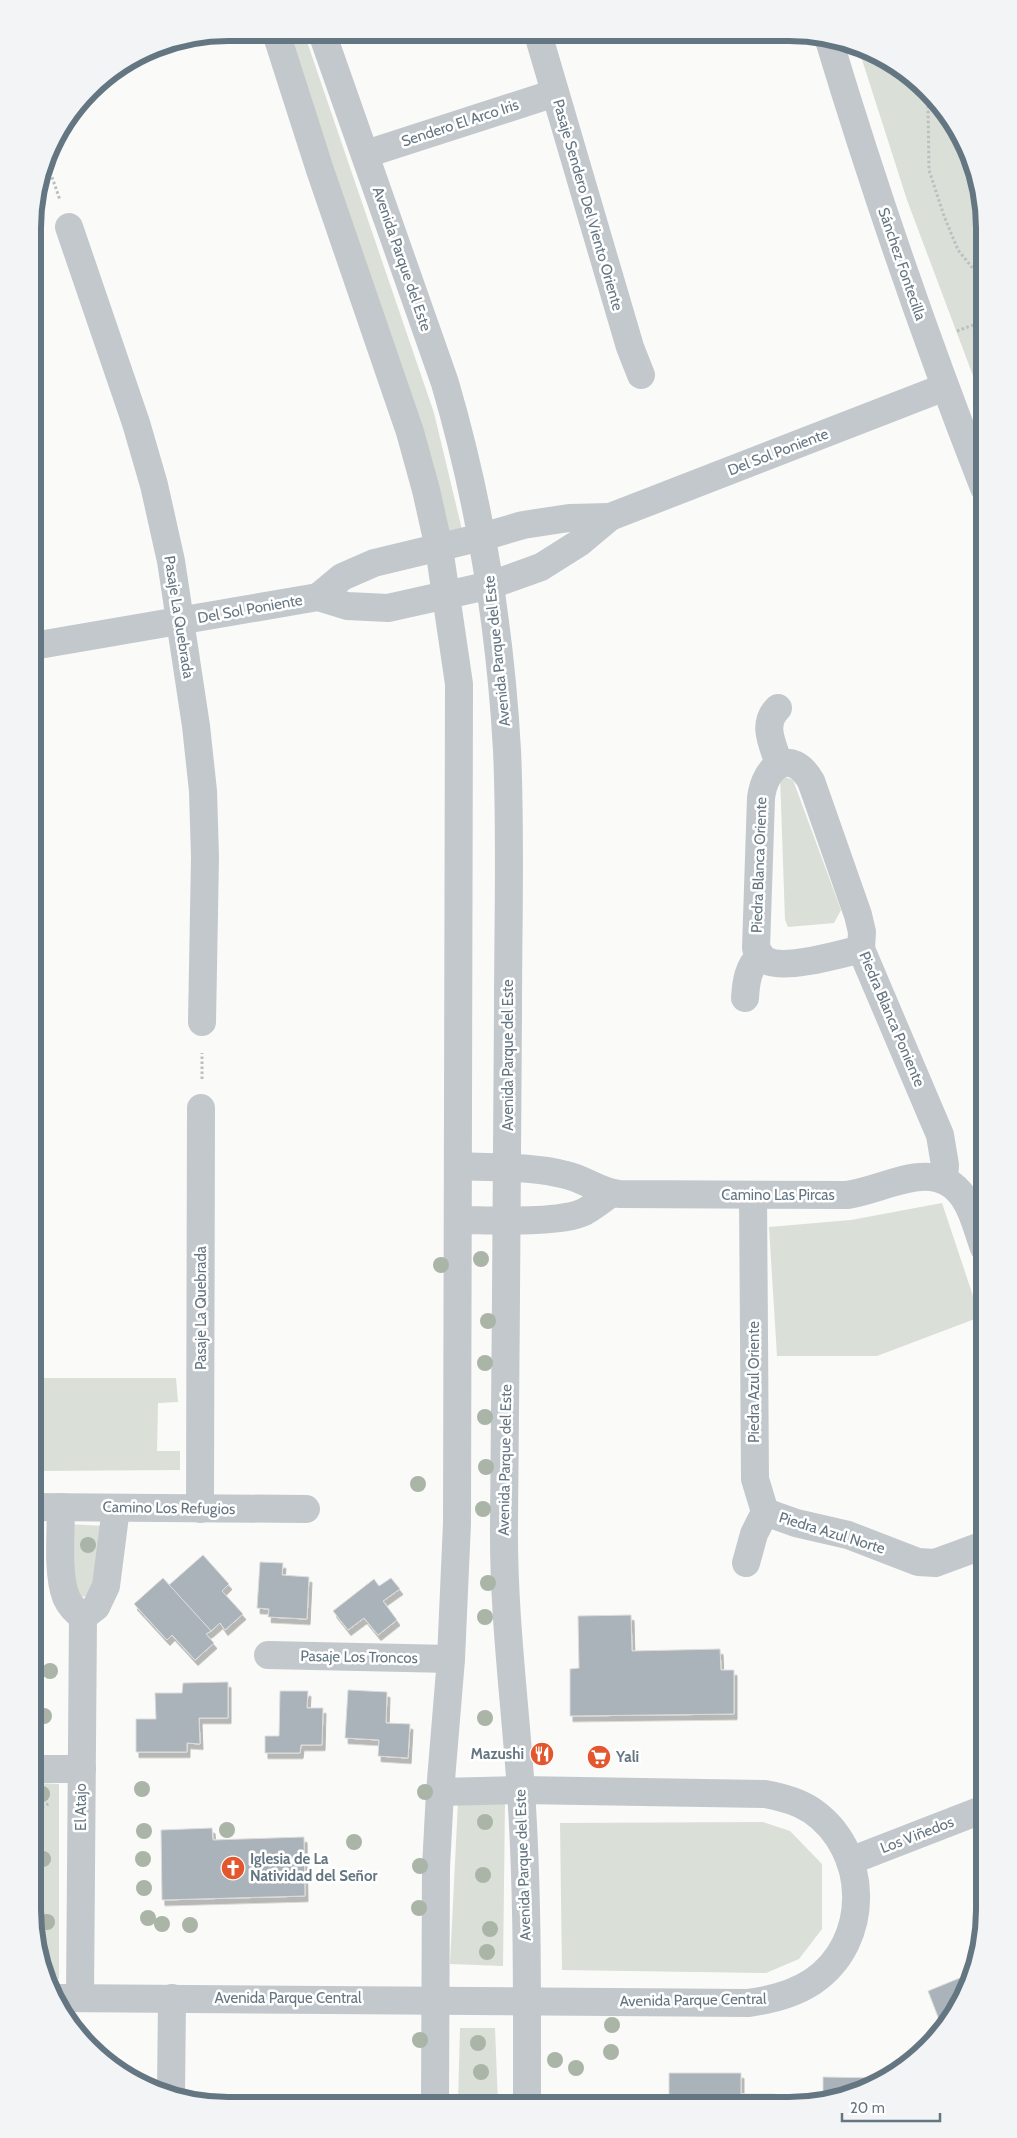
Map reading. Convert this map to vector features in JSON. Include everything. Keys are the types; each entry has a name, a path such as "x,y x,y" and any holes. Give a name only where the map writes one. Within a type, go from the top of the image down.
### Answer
{"street":[{"path":"279,41 320,170 408,423 439,548 459,684 457,1524 451,1659 436,1867 435,2097"},
{"name":"Avenida Parque del Este","path":"325,41 445,383 468,467 482,538 503,690 509,813 505,1591 521,1790 526,1893 527,2097"},
{"name":"Pasaje Sendero Del Viento Oriente","path":"540,41 630,347 641,375"},
{"name":"Sánchez Fontecilla","path":"831,47 890,232 945,387 976,467"},
{"name":"Sendero El Arco Iris","path":"366,154 555,93"},
{"name":"Pasaje La Quebrada","path":"69,227 136,423 152,476 165,532 181,621 203,792 205,857 202,1022"},
{"name":"Del Sol Poniente","path":"318,597 342,577 374,563 482,538 523,525 560,519 610,517 945,387"},
{"name":"Del Sol Poniente","path":"41,645 318,597 348,606 388,608 446,596 490,585 541,567 579,544 610,517"},
{"path":"778,708 772,714 768,728 779,764"},
{"name":"Piedra Blanca Poniente","path":"779,764 796,765 805,772 811,781 858,915 862,932 861,949 940,1135 944,1150 944,1180"},
{"name":"Piedra Blanca Oriente","path":"745,998 750,969 760,955 756,948 761,798 764,780 773,768 779,764"},
{"path":"760,955 772,963 789,962 817,959 861,949"},
{"name":"Pasaje La Quebrada","path":"200,1509 202,1108"},
{"name":"Camino Las Pircas","path":"458,1166 566,1174 583,1180 610,1194 847,1195 873,1190 922,1176 944,1180"},
{"path":"944,1180 956,1188 965,1199 976,1227"},
{"path":"458,1220 566,1217 584,1212 610,1194"},
{"name":"Piedra Azul Oriente","path":"753,1195 754,1479 766,1512"},
{"name":"Camino Los Refugios","path":"41,1507 306,1509"},
{"path":"61,1507 60,1544 66,1596 73,1610 83,1617 96,1607 106,1586 116,1508"},
{"path":"746,1563 754,1534 766,1512"},
{"name":"Piedra Azul Norte","path":"766,1512 796,1523 848,1535 918,1562 935,1563 976,1548"},
{"name":"El Atajo","path":"67,1998 82,1769 83,1617"},
{"name":"Pasaje Los Troncos","path":"268,1655 451,1659"},
{"path":"41,1769 82,1769"},
{"name":"Avenida Parque Central","path":"67,1998 435,1999 748,2003 771,2000 793,1992 813,1981 840,1954 855,1918 857,1898 855,1880 850,1861 840,1842 820,1817 797,1802 781,1797 755,1794 521,1790 440,1792"},
{"name":"Los Viñedos","path":"850,1861 976,1816"},
{"path":"170,2088 172,1998"}],"path":[{"path":"928,104 929,170 944,216 958,250 976,272"},
{"path":"50,172 69,227"},
{"path":"953,332 976,325"},
{"path":"202,1022 202,1108"},
{"path":"41,1808 54,1802"}],"shaded area":[{"path":"292,41 307,41 434,413 463,534 451,542 417,417"},
{"path":"861,55 893,73 921,96 937,114 951,135 966,168 974,204 976,228 976,384 907,200"},
{"path":"780,775 793,780 841,910 834,923 788,927 785,920"},
{"path":"942,1203 976,1305 976,1319 877,1356 777,1356 769,1227 851,1220"},
{"path":"41,1378 176,1378 178,1402 158,1403 157,1451 180,1451 180,1470 41,1471"},
{"path":"66,1524 105,1526 102,1560 89,1596 79,1597 72,1586"},
{"path":"41,1783 59,1784 59,1979 54,1979 51,1970 43,1934 41,1910"},
{"path":"505,1801 503,1966 450,1964 458,1802"},
{"path":"763,1822 790,1831 822,1864 822,1929 799,1959 766,1973 562,1970 560,1823"},
{"path":"460,2028 495,2028 498,2097 458,2097"}],"building":[{"path":"203,1555 229,1584 222,1591 243,1614 225,1630 220,1623 211,1631 169,1585"},
{"path":"260,1562 283,1563 282,1575 309,1577 307,1619 268,1617 269,1609 257,1608"},
{"path":"163,1578 211,1631 206,1634 214,1643 195,1660 172,1635 167,1640 134,1604"},
{"path":"391,1578 400,1589 383,1601 397,1620 378,1635 364,1618 348,1630 333,1611 374,1579 379,1586"},
{"path":"631,1615 632,1651 720,1649 721,1670 734,1670 734,1714 570,1716 570,1669 579,1668 578,1616"},
{"path":"228,1682 228,1718 199,1718 200,1744 187,1743 187,1752 136,1752 136,1719 156,1719 155,1693 182,1693 183,1683"},
{"path":"348,1690 387,1692 386,1723 410,1724 408,1758 378,1756 379,1740 345,1738"},
{"path":"280,1691 308,1691 307,1708 323,1708 322,1745 301,1745 300,1753 265,1753 265,1736 279,1736"},
{"name":"Iglesia de La Natividad del Señor","path":"212,1828 213,1840 304,1837 305,1896 162,1900 161,1830"},
{"path":"964,1976 951,2003 939,2021 928,1991"},
{"path":"669,2073 741,2073 741,2094 775,2094 775,2097 644,2097 669,2096"},
{"path":"823,2077 870,2078 849,2087 823,2093"}],"place":[{"name":"Mazushi","path":"542,1754"},
{"name":"Yali","path":"599,1757"},
{"name":"Iglesia de La Natividad del Señor","path":"233,1868"}]}
